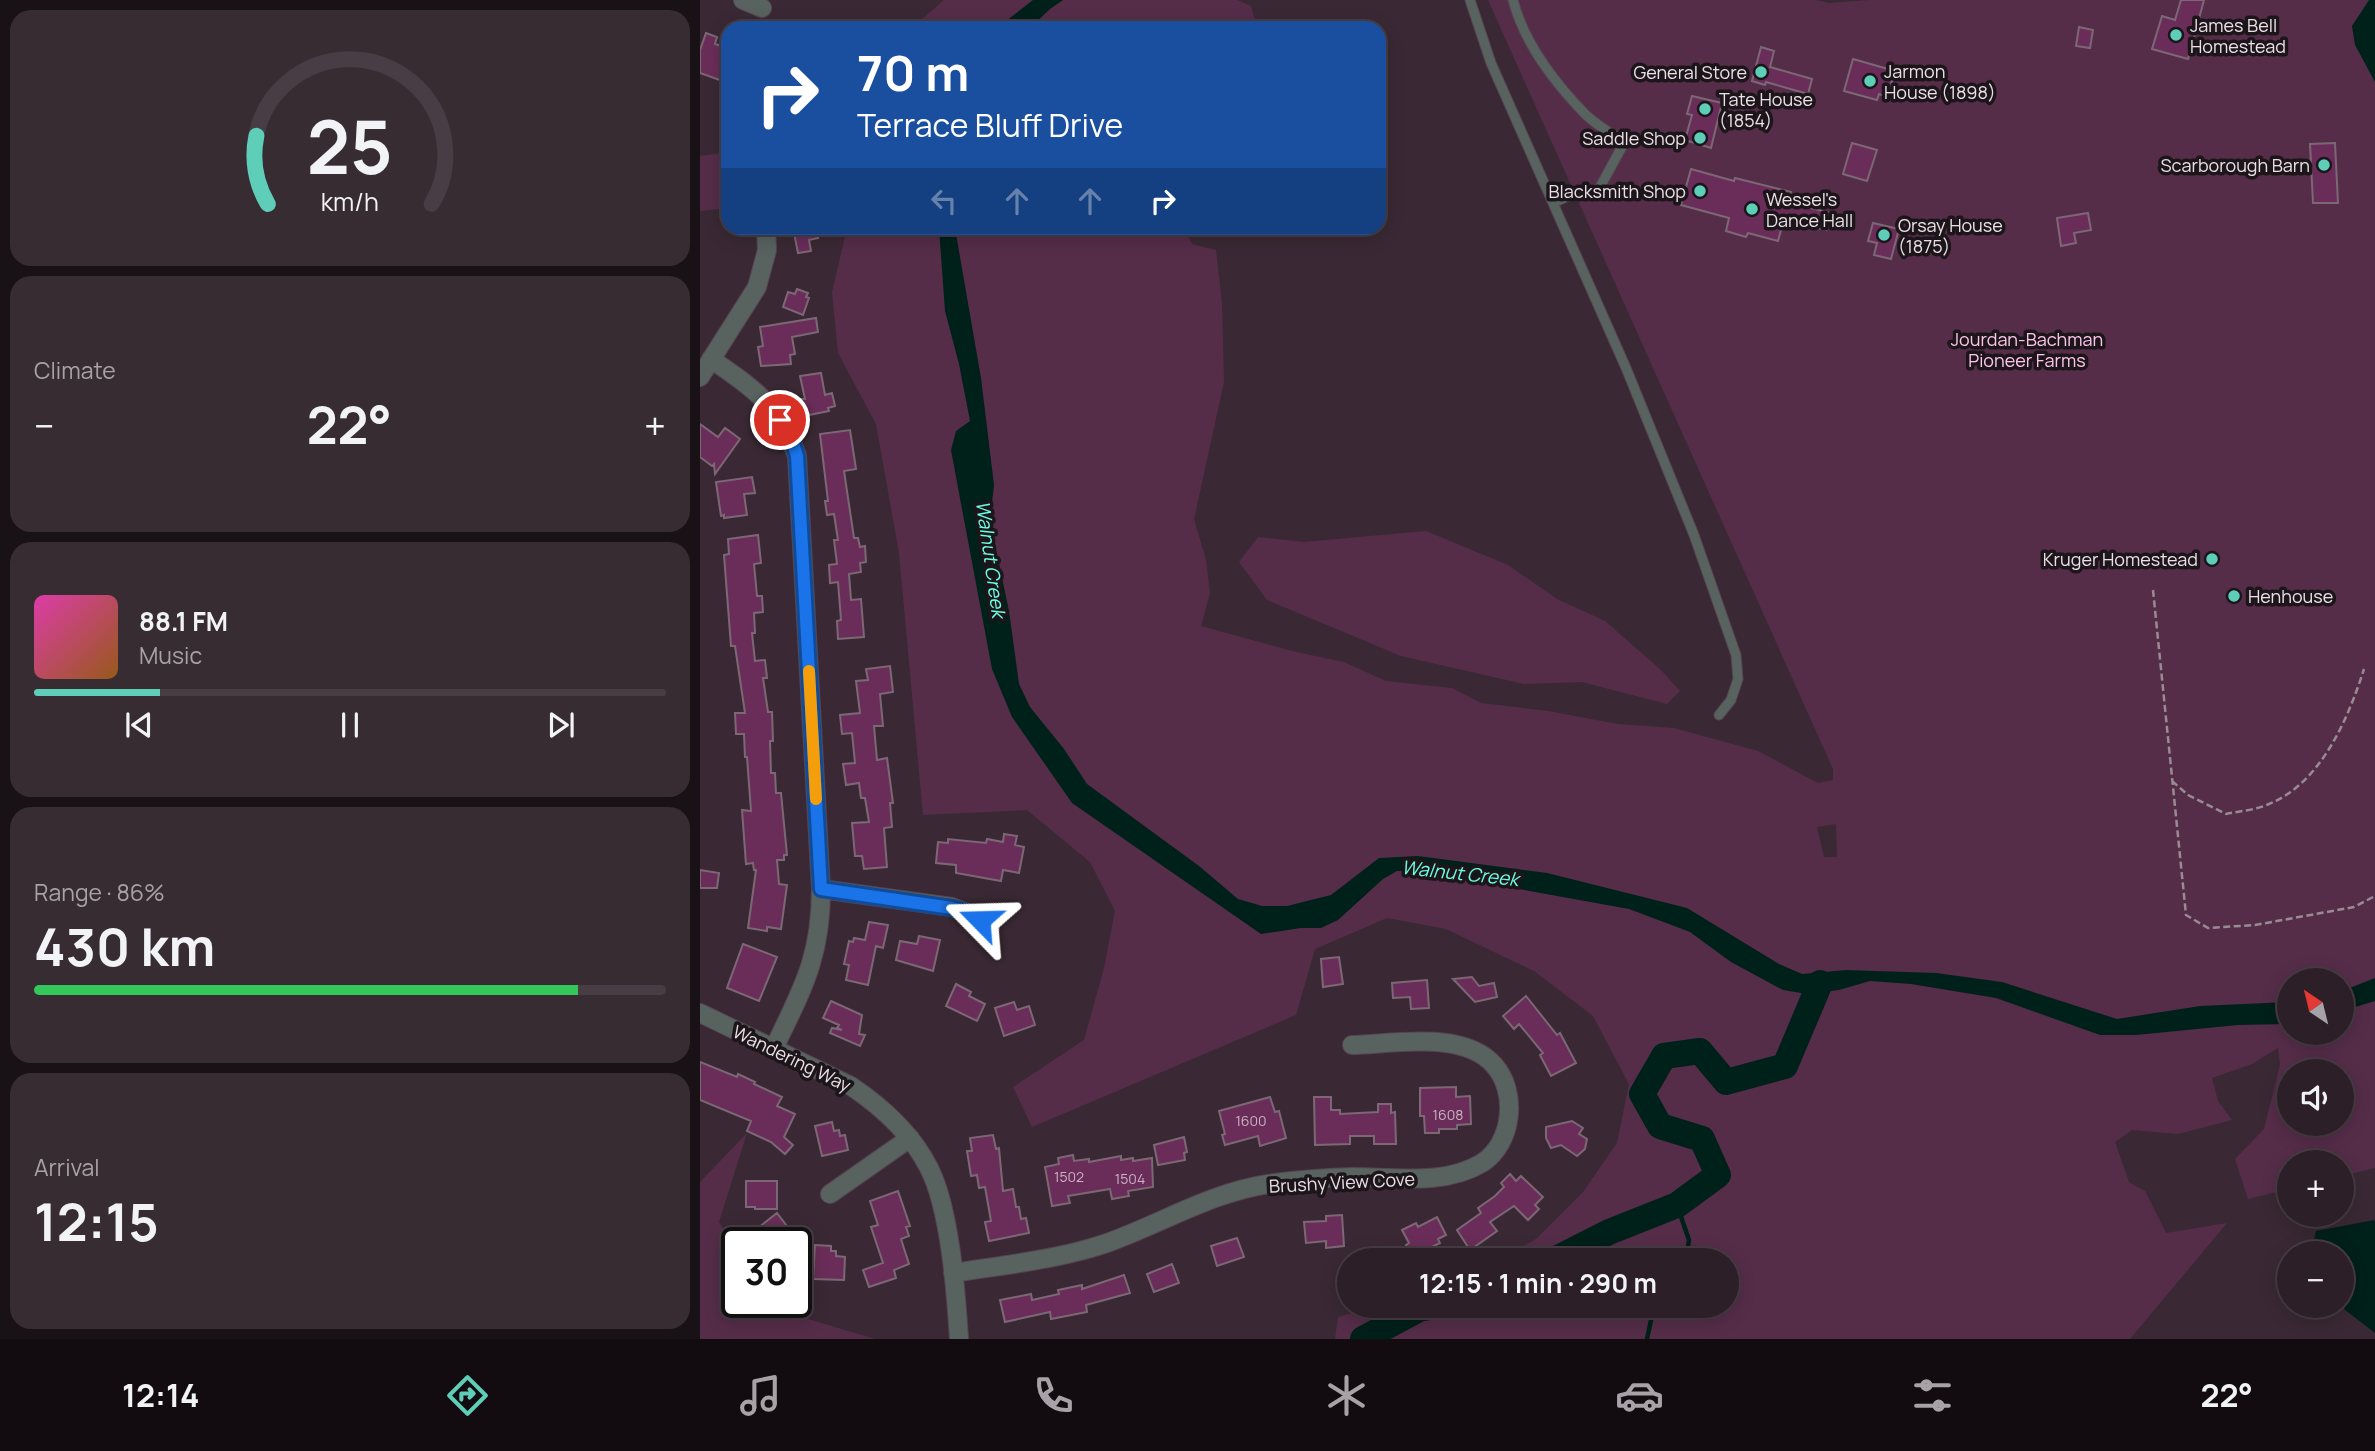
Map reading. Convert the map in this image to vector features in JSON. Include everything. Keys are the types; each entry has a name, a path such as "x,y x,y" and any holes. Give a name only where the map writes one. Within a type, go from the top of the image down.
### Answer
{"street":[{"path":"743,0 762,8"},
{"path":"700,377 757,287 767,250 766,235"},
{"path":"711,359 752,388 772,408 789,431 797,456 821,922 815,957 800,996 774,1048"},
{"path":"821,889 952,908 973,915 990,928"},
{"name":"Wandering Way","path":"700,1013 851,1086 872,1101 910,1139 930,1169 938,1192 953,1273 959,1339"},
{"name":"Brushy View Cove","path":"953,1273 1090,1248 1124,1237 1200,1203 1256,1186 1314,1179 1447,1176 1472,1168 1499,1147 1508,1122 1506,1088 1497,1070 1484,1056 1462,1045 1451,1043 1352,1045"},
{"path":"830,1194 910,1139"}],"lane":[{"path":"1470,0 1491,63 1626,368 1689,523 1736,655 1738,679 1731,700 1719,715"},
{"path":"1513,0 1518,23 1534,51 1558,82 1586,115 1624,143 1599,189 1575,193 1553,203"}],"path":[{"path":"2153,590 2186,915 2208,928 2255,925 2354,907 2375,896"},
{"path":"2172,781 2188,795 2226,814 2269,804 2303,784 2333,741 2354,698 2364,669"}],"green space":[{"path":"944,0 1237,0 1251,6 1255,21 920,21"},
{"name":"Jourdan-Bachman Pioneer Farms","path":"1488,0 1816,0 1829,3 1869,0 2375,0 2375,1168 2354,1173 2354,1150 2277,1150 2277,1192 2248,1199 2235,1159 2264,1129 2277,1077 2277,1136 2354,1136 2354,1059 2279,1059 2278,1048 2252,1064 2212,1078 2218,1101 2232,1120 2178,1134 2132,1130 2115,1142 2129,1182 2145,1191 2166,1233 2227,1223 2130,1339 1335,1339 1338,1318 1739,1318 1739,1248 1520,1248 1536,1239 1583,1192 1617,1143 1629,1084 1593,1016 1534,971 1446,929 1387,918 1315,949 1296,1015 1032,1127 1013,1087 1084,1040 1104,968 1115,911 1090,862 1027,810 923,815 899,553 876,424 838,353 832,292 845,235 1188,235 1192,244 1216,250 1222,304 1224,382 1194,519 1206,560 1210,593 1201,626 1344,662 1386,681 1452,688 1481,703 1548,711 1618,724 1674,728 1758,751 1818,783 1833,780 1833,769","holes":["1836,824 1837,857 1824,857 1817,827"]},
{"path":"721,153 721,209 700,211 700,156"},
{"path":"1426,531 1508,565 1557,599 1605,621 1661,670 1680,691 1667,704 1582,682 1524,684 1401,656 1267,600 1239,562 1258,537 1304,542"},
{"path":"747,1133 719,1222 722,1227 721,1318 804,1318 875,1339 700,1339 700,1182"}],"water":[{"path":"1033,0 1063,0 1037,21 1006,21"},
{"path":"2369,0 2375,0 2375,82 2355,45 2352,26"},
{"name":"Walnut Creek","path":"940,235 956,235 981,378 994,485 990,521 1009,611 1019,684 1030,707 1064,749 1087,784 1199,866 1238,899 1262,906 1287,906 1331,895 1379,858 1418,856 1547,873 1687,908 1779,964 1802,974 1846,970 1936,973 2002,982 2117,1019 2200,1006 2277,1003 2277,1024 2238,1025 2136,1035 2100,1035 1996,998 1911,984 1870,981 1839,990 1807,994 1783,990 1731,962 1690,932 1629,909 1419,871 1397,871 1383,879 1338,920 1321,928 1261,934 1072,803 1012,717 992,669 951,450 956,431 970,421 945,311"},
{"path":"2375,978 2375,1001 2354,1007 2354,986"},
{"path":"2375,1222 2375,1333 2354,1317 2354,1241 2314,1241 2316,1231 2354,1227 2354,1224"}],"building":[{"name":"James Bell Homestead","path":"2181,0 2204,0 2188,59 2152,49 2162,16 2175,20"},
{"path":"2079,27 2093,30 2090,48 2076,46"},
{"path":"706,33 717,37 715,44 721,46 721,80 700,73 700,50"},
{"path":"1761,47 1774,51 1770,67 1812,79 1808,94 1766,82 1765,85 1752,81"},
{"name":"Jarmon House (1898)","path":"1853,59 1895,71 1887,97 1879,94 1877,100 1844,91"},
{"path":"1692,96 1722,103 1711,148 1685,140 1692,115 1687,114"},
{"path":"1852,143 1877,150 1867,181 1843,174"},
{"name":"Scarborough Barn","path":"2335,143 2338,203 2313,203 2310,144"},
{"path":"1691,169 1791,192 1788,202 1830,213 1826,230 1784,219 1778,241 1748,233 1746,237 1726,231 1729,218 1681,205"},
{"path":"2088,213 2091,230 2074,233 2076,243 2061,246 2057,218"},
{"name":"Orsay House (1875)","path":"1873,223 1899,229 1891,259 1874,255 1877,243 1868,241"},
{"path":"794,235 817,235 818,238 809,240 811,251 798,253"},
{"path":"797,289 808,293 803,315 783,307 788,292 795,294"},
{"path":"816,318 818,332 792,337 795,354 790,355 791,364 761,366 758,347 763,346 760,327"},
{"path":"821,373 825,395 832,393 835,406 828,408 829,411 804,416 801,399 805,399 800,376"},
{"path":"700,424 718,437 725,428 740,439 715,474 714,464 712,466 700,457"},
{"path":"850,430 856,469 844,471 854,538 858,538 860,547 865,546 866,562 860,563 861,572 849,574 851,600 861,599 864,637 838,639 837,621 841,620 838,582 830,583 829,565 837,564 834,540 838,540 834,514 827,515 825,501 828,501 820,434"},
{"path":"752,477 755,493 744,494 747,515 724,518 724,515 721,516 716,482"},
{"path":"758,535 761,563 754,564 757,596 762,596 763,612 754,613 755,633 752,633 755,661 765,660 767,678 763,678 768,712 772,712 771,773 775,773 776,793 781,793 787,855 784,855 784,860 777,860 779,884 787,885 781,929 767,927 767,931 748,928 756,870 753,863 746,864 742,810 751,811 744,734 736,734 735,713 745,713 735,646 731,646 724,555 729,554 728,539"},
{"path":"890,666 893,692 880,694 883,726 874,726 877,760 887,758 893,803 890,803 892,827 884,828 887,867 864,869 862,856 855,856 852,823 869,822 859,783 846,785 843,764 855,763 852,733 842,734 840,715 860,713 856,681 868,680 866,669"},
{"path":"1004,834 1017,836 1015,845 1024,847 1019,873 1003,870 1001,881 956,873 956,865 936,863 938,842 948,843 948,839 986,843 987,839 1003,842"},
{"path":"700,870 719,873 717,888 700,888"},
{"path":"869,922 888,925 883,948 876,946 868,985 846,980 849,965 844,964 849,941 853,942 854,938 865,940"},
{"path":"919,936 940,940 933,971 896,960 900,941 917,944"},
{"path":"743,944 777,957 759,1001 727,988"},
{"path":"1339,957 1343,984 1323,987 1321,959"},
{"path":"1472,977 1479,986 1494,983 1497,997 1475,1002 1453,979"},
{"path":"1427,980 1429,1008 1411,1009 1410,997 1393,998 1392,983"},
{"path":"956,984 971,992 969,996 985,1004 977,1021 946,1006"},
{"path":"1526,996 1557,1035 1560,1033 1576,1063 1551,1076 1540,1055 1543,1053 1519,1024 1514,1029 1503,1016"},
{"path":"831,1001 862,1015 859,1034 865,1035 860,1046 830,1033 832,1028 842,1030 837,1028 839,1025 823,1018"},
{"path":"1014,1002 1017,1010 1029,1006 1035,1025 1004,1036 995,1008"},
{"path":"700,1062 737,1077 738,1074 782,1097 777,1106 795,1114 784,1137 793,1145 785,1154 771,1142 747,1131 751,1121 700,1100"},
{"path":"1456,1087 1456,1097 1470,1096 1471,1124 1457,1125 1457,1129 1439,1129 1439,1133 1425,1133 1424,1116 1420,1116 1420,1088"},
{"path":"1270,1097 1275,1112 1279,1111 1286,1138 1260,1146 1258,1136 1225,1145 1219,1111"},
{"path":"1314,1097 1331,1097 1331,1110 1340,1110 1340,1114 1378,1112 1378,1104 1391,1104 1391,1113 1395,1112 1396,1144 1374,1144 1374,1136 1350,1136 1350,1144 1315,1145"},
{"path":"1572,1121 1583,1128 1579,1134 1587,1139 1585,1149 1577,1156 1561,1145 1551,1148 1546,1138 1546,1127"},
{"path":"832,1122 834,1131 839,1130 840,1136 845,1135 848,1150 822,1156 815,1126"},
{"path":"993,1135 996,1149 999,1148 1003,1191 1013,1189 1016,1207 1019,1207 1021,1219 1026,1218 1029,1233 989,1241 985,1222 991,1221 985,1187 979,1188 977,1175 971,1176 967,1151 972,1151 970,1138"},
{"path":"1184,1137 1187,1152 1184,1153 1185,1160 1158,1165 1154,1145"},
{"path":"1073,1155 1074,1161 1089,1159 1089,1162 1121,1156 1121,1160 1133,1158 1133,1161 1152,1158 1153,1187 1128,1191 1129,1196 1112,1199 1110,1189 1068,1196 1070,1203 1052,1206 1045,1167 1059,1164 1058,1158"},
{"path":"1510,1174 1516,1181 1521,1176 1543,1197 1535,1205 1539,1209 1528,1220 1514,1206 1490,1222 1497,1231 1473,1248 1469,1248 1457,1230 1481,1213 1478,1208 1504,1187 1501,1183"},
{"path":"746,1181 777,1181 777,1209 746,1207"},
{"path":"898,1191 910,1226 906,1227 909,1236 901,1239 909,1264 894,1270 896,1278 869,1287 863,1270 883,1263 871,1227 878,1225 870,1201"},
{"path":"777,1213 788,1227 759,1227"},
{"path":"1342,1215 1344,1246 1326,1248 1326,1241 1306,1243 1304,1222 1326,1221 1326,1216"},
{"path":"1437,1217 1446,1235 1438,1239 1440,1243 1430,1248 1408,1248 1406,1245 1409,1243 1402,1230 1416,1223 1418,1227"},
{"path":"1237,1238 1244,1257 1217,1266 1211,1246"},
{"path":"815,1245 831,1246 831,1251 836,1251 836,1256 845,1257 844,1280 813,1279"},
{"path":"1172,1264 1179,1283 1154,1292 1147,1274"},
{"path":"1124,1275 1130,1293 1086,1305 1087,1312 1051,1319 1050,1312 1005,1322 1000,1300 1031,1294 1032,1300 1059,1294 1058,1290 1082,1285 1082,1289"}],"waterway":[{"path":"1578,1248 1609,1232 1677,1205 1718,1175 1702,1139 1660,1126 1642,1094 1664,1056 1700,1051 1726,1082 1785,1066 1820,983"},
{"path":"1677,1205 1689,1240 1688,1248"},
{"path":"1363,1339 1402,1318"},
{"path":"1647,1339 1651,1318"}],"slow traffic":[{"path":"809,671 816,799"}],"place":[{"name":"James Bell Homestead","path":"2176,35"},
{"name":"General Store","path":"1761,72"},
{"name":"Jarmon House (1898)","path":"1870,81"},
{"name":"Tate House (1854)","path":"1705,109"},
{"name":"Saddle Shop","path":"1700,138"},
{"name":"Scarborough Barn","path":"2324,165"},
{"name":"Blacksmith Shop","path":"1700,191"},
{"name":"Wessel's Dance Hall","path":"1752,209"},
{"name":"Orsay House (1875)","path":"1884,235"},
{"name":"Kruger Homestead","path":"2212,559"},
{"name":"Henhouse","path":"2234,596"}],"route":[{"path":"780,420 789,431 797,456 821,889 952,908 980,920"}]}
